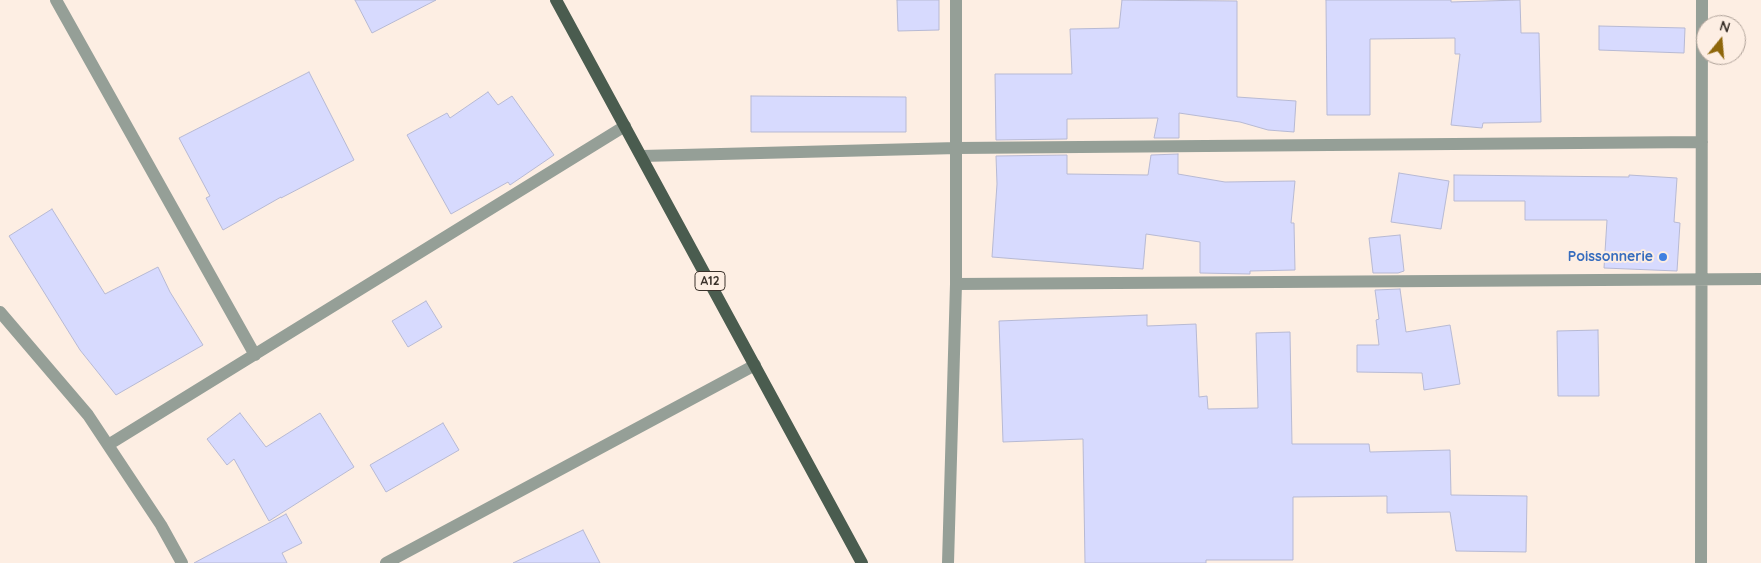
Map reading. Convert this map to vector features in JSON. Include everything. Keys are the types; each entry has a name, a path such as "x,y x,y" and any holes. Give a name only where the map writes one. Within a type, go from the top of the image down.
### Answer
{"main road":[{"name":"A12","path":"556,0 862,563"}],"street":[{"path":"56,0 255,355"},
{"path":"948,563 956,284 956,0"},
{"path":"1701,563 1702,0"},
{"path":"108,445 625,126"},
{"path":"642,156 957,148 1702,142"},
{"path":"956,284 1761,279"},
{"path":"0,312 88,415 161,525 182,563"},
{"path":"386,563 755,365"}],"building":[{"path":"355,0 436,0 372,33"},
{"path":"897,0 939,0 939,30 898,31"},
{"path":"1122,0 1237,1 1237,97 1296,101 1294,132 1268,130 1240,122 1179,113 1179,138 1154,138 1158,118 1067,119 1067,139 996,140 995,74 1072,74 1070,29 1119,28"},
{"path":"1326,0 1451,0 1451,2 1520,0 1521,33 1539,33 1541,122 1483,123 1482,128 1451,125 1460,54 1455,54 1455,38 1370,39 1370,115 1327,115"},
{"path":"1599,26 1685,28 1684,53 1599,50"},
{"path":"309,72 354,160 281,197 223,230 206,198 210,196 179,138"},
{"path":"488,92 498,105 512,96 554,155 510,185 508,182 451,214 407,135 447,113 450,118"},
{"path":"751,96 906,97 906,132 751,132"},
{"path":"1178,154 1178,174 1225,182 1295,181 1291,223 1294,223 1295,270 1250,271 1250,274 1200,273 1200,242 1146,234 1143,269 992,257 997,184 996,156 1067,155 1067,174 1148,175 1151,155"},
{"path":"1399,173 1449,181 1441,229 1391,222"},
{"path":"1454,175 1629,177 1629,175 1677,178 1674,222 1680,223 1677,271 1604,268 1607,220 1525,220 1525,201 1454,201"},
{"path":"52,209 105,294 158,267 170,292 203,345 116,395 80,350 9,236"},
{"path":"1400,235 1404,271 1398,273 1373,273 1369,238"},
{"path":"1400,289 1406,332 1450,325 1460,384 1424,390 1422,373 1357,372 1357,345 1379,345 1376,320 1379,319 1375,290"},
{"path":"426,301 442,327 408,347 392,321"},
{"path":"1147,315 1147,326 1196,324 1199,397 1207,396 1208,409 1258,408 1256,333 1290,332 1292,444 1369,444 1370,452 1450,450 1451,495 1527,496 1526,552 1456,551 1450,512 1387,513 1387,496 1293,497 1293,560 1206,560 1206,563 1085,563 1083,439 1003,442 999,321"},
{"path":"1598,330 1599,396 1558,396 1557,331"},
{"path":"240,413 266,447 320,413 354,467 269,521 234,459 227,465 207,439"},
{"path":"443,423 459,450 386,492 370,465"},
{"path":"286,514 302,543 282,553 287,563 194,563"},
{"path":"583,530 600,563 513,563"}],"place":[{"name":"Poissonnerie","path":"1663,257"}]}
